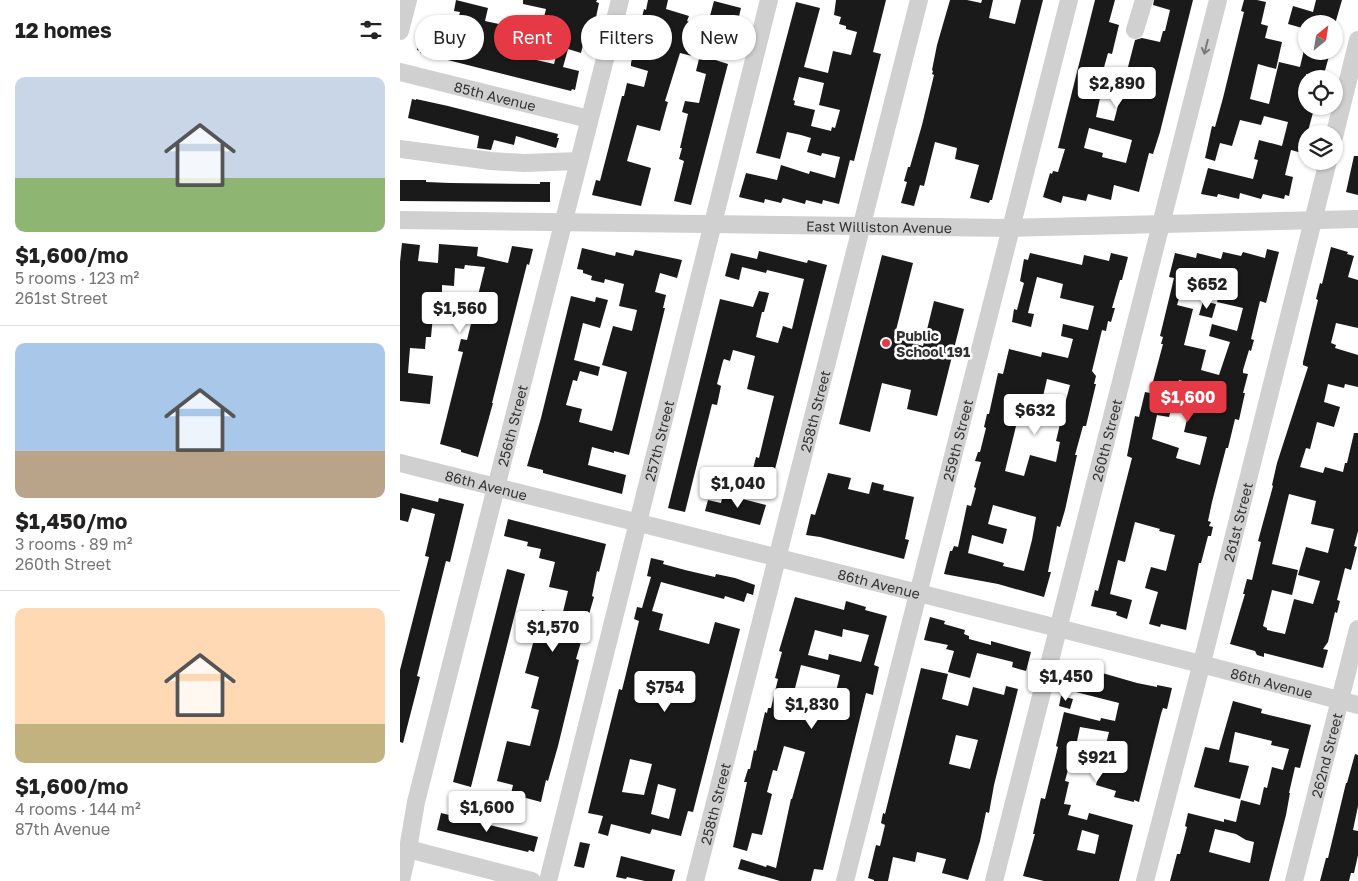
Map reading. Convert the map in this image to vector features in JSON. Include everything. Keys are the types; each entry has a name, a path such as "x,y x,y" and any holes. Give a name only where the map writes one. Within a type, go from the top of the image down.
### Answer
{"street":[{"path":"400,31 408,0"},
{"name":"256th Street","path":"400,881 408,850 408,800 496,486 620,0"},
{"name":"257th Street","path":"548,881 769,0"},
{"name":"258th Street","path":"695,881 919,0"},
{"name":"259th Street","path":"845,881 1069,0"},
{"path":"1135,30 1144,0"},
{"name":"260th Street","path":"994,881 1218,0"},
{"path":"1337,125 1358,40"},
{"name":"85th Avenue","path":"400,72 589,119"},
{"path":"400,149 491,161 524,163 579,162"},
{"name":"261st Street","path":"1145,881 1326,170"},
{"name":"East Williston Avenue","path":"400,220 1010,228 1358,220"},
{"name":"86th Avenue","path":"400,463 1358,705"},
{"name":"262nd Street","path":"1294,881 1358,629"},
{"path":"408,850 532,881"}],"building":[{"path":"456,0 488,8 485,21 494,23 494,60 537,60 554,64 555,60 565,60 563,67 579,71 575,90 572,89 571,91 448,60 484,60 484,15 459,15 460,12 454,11"},
{"path":"523,0 597,0 596,2 599,3 596,15 581,15 581,53 571,50 571,15 544,15 546,9 523,4"},
{"path":"648,0 668,0 666,9 686,15 682,15 682,54 680,53 665,101 668,102 660,131 637,125 627,161 651,168 641,206 592,195 596,180 600,181 627,83 644,87 648,71 631,66 632,60 672,60 672,15 643,15 644,9 646,10"},
{"path":"836,0 886,0 873,52 881,54 854,161 850,160 839,204 823,200 822,204 806,200 805,204 783,198 781,203 765,199 764,203 739,197 746,173 777,180 781,165 809,174 810,171 835,178 840,157 822,153 821,156 807,152 811,138 787,132 780,159 756,153 796,2 820,8 804,67 828,73 833,51 851,55 857,32 846,29 846,26 839,24 841,17 834,15","holes":["799,77 824,83 819,105 840,110 835,128 832,127 831,131 811,126 815,110 794,105 795,101 793,100"]},
{"path":"950,0 967,0 981,3 982,0 993,0 989,18 1015,24 1021,0 1043,0 992,200 989,203 970,198 979,165 955,159 957,148 935,142 924,186 920,185 914,206 901,203 907,182 904,181 922,125 934,75 932,70 937,45"},
{"path":"1095,0 1115,0 1109,22 1119,25 1112,54 1108,53 1101,78 1104,79 1096,117 1114,121 1135,40 1142,38 1160,42 1163,31 1165,31 1170,10 1153,5 1154,0 1193,0 1160,132 1153,154 1149,153 1139,192 1114,185 1111,200 1088,194 1086,201 1063,196 1061,203 1043,197 1050,173 1052,174 1053,171 1058,172 1065,149 1058,148","holes":["1089,128 1132,140 1126,163 1102,157 1103,153 1084,148"]},
{"path":"1244,0 1266,2 1261,24 1268,26 1265,38 1282,42 1276,69 1258,64 1250,99 1269,104 1279,62 1300,67 1302,60 1328,60 1325,70 1298,70 1298,115 1312,115 1310,125 1298,125 1298,152 1291,150 1285,175 1293,177 1289,196 1285,195 1284,199 1263,194 1261,199 1240,193 1239,199 1218,194 1217,197 1201,194 1208,168 1253,179 1258,160 1254,159 1259,140 1282,146 1288,122 1264,116 1261,125 1240,120 1232,146 1220,143 1215,161 1205,158 1212,126 1215,127 1223,98 1244,12 1241,11"},
{"path":"1316,0 1342,0 1338,15 1298,15 1298,27 1288,24 1293,6 1313,12"},
{"path":"714,1 741,8 739,15 710,15"},
{"path":"699,60 716,60 728,64 691,205 674,201 684,161 679,159 688,114 682,112 685,101 699,103 706,74 696,71"},
{"path":"412,99 448,106 558,134 557,138 559,138 556,148 516,136 514,145 494,140 491,150 477,148 479,136 408,118"},
{"path":"1354,156 1358,156 1358,195 1346,192"},
{"path":"400,180 426,180 426,182 450,183 540,184 540,182 550,182 550,202 400,201"},
{"path":"402,243 420,245 418,261 438,263 439,244 478,247 477,256 508,263 512,246 533,249 529,265 527,264 478,457 440,444 463,352 458,351 461,339 467,340 485,267 465,265 464,269 455,268 454,286 442,285 442,295 435,294 431,337 426,337 425,349 410,348 408,373 433,376 430,404 400,401 400,262"},
{"path":"1331,247 1348,252 1347,254 1354,256 1348,277 1358,280 1358,328 1336,323 1331,343 1336,345 1335,348 1358,355 1358,387 1345,384 1344,388 1328,384 1324,402 1340,407 1334,427 1317,422 1310,449 1306,448 1300,467 1323,473 1325,467 1343,472 1354,433 1358,433 1358,531 1354,546 1357,547 1351,570 1345,568 1337,600 1340,601 1337,613 1335,612 1328,642 1323,649 1328,650 1323,668 1264,653 1264,657 1257,655 1255,651 1230,644 1245,594 1243,594 1247,579 1252,580 1261,542 1258,541 1273,486 1277,463 1308,367 1303,365 1303,362 1318,300 1316,299 1320,283 1322,284","holes":["1289,494 1316,501 1311,524 1334,529 1328,553 1306,547 1298,575 1320,581 1313,604 1294,599 1285,634 1267,630 1263,626 1272,590 1292,595 1298,570 1272,564"]},
{"path":"582,248 615,256 616,252 633,256 635,250 682,260 677,278 660,273 655,292 666,295 663,308 665,308 629,455 592,447 588,465 626,475 622,494 543,473 543,470 527,466 541,418 571,296 595,302 596,297 608,300 600,328 583,323 574,360 600,367 598,376 580,371 577,381 573,380 566,405 582,409 579,422 612,431 614,424 627,372 602,365 613,326 632,331 637,310 619,306 624,284 605,279 604,283 591,280 592,276 583,273 583,270 577,269"},
{"path":"1267,249 1279,252 1266,303 1260,301 1251,339 1254,340 1243,370 1243,373 1248,374 1243,393 1245,393 1239,420 1235,419 1228,448 1226,448 1212,502 1208,521 1211,522 1209,526 1213,527 1211,536 1208,536 1201,563 1199,563 1186,630 1161,624 1160,627 1149,624 1158,592 1145,588 1148,577 1151,567 1166,571 1175,535 1135,522 1125,562 1118,560 1110,594 1132,600 1127,619 1116,615 1117,612 1091,606 1095,590 1098,591 1132,458 1127,456 1135,416 1139,417 1145,392 1150,393 1163,344 1161,344 1163,337 1160,336 1174,278 1169,277 1175,253 1196,258 1197,253 1221,259 1223,252 1241,256 1243,252 1265,258","holes":["1202,274 1223,279 1217,302 1243,308 1237,331 1212,324 1209,336 1230,342 1219,375 1201,370 1206,350 1184,345 1193,309 1177,305 1186,276 1201,280","1179,380 1198,385 1184,432 1207,437 1200,465 1176,458 1179,448 1152,439 1157,415 1169,417"]},
{"path":"759,251 807,263 808,260 827,265 773,477 767,476 765,485 750,481 756,457 759,458 774,396 747,389 755,356 733,350 730,361 724,359 723,361 717,384 721,386 717,405 712,404 685,512 668,508 720,299 753,307 759,291 769,293 756,337 778,343 783,326 792,329 804,279 767,270 766,273 742,267 739,280 725,276 731,253 757,259"},
{"path":"1030,253 1082,265 1084,255 1109,261 1111,253 1128,257 1112,308 1115,308 1111,322 1108,321 1106,331 1102,330 1092,371 1096,376 1094,384 1096,384 1086,426 1083,426 1075,455 1077,455 1065,510 1060,527 1057,526 1048,572 1051,572 1044,597 998,584 944,574 950,551 952,551 954,546 958,547 967,505 971,506 981,462 975,461 978,452 980,452 986,428 984,427 987,414 989,414 998,373 1003,374 1009,349 1041,357 1042,352 1068,358 1073,339 1061,336 1063,324 1088,330 1094,306 1060,298 1063,284 1037,277 1028,313 1034,314 1031,327 1012,322 1014,309 1017,310 1024,283 1020,281 1024,259 1028,260","holes":["1047,379 1070,385 1062,415 1040,409","1036,418 1060,424 1056,441 1060,442 1056,462 1030,455 1024,476 1005,471 1017,422 1033,427","993,505 1036,517 1024,571 1003,566 1004,563 968,553 972,535 1003,544 1007,529 988,524"]},
{"name":"Public School 191","path":"882,255 913,263 894,338 923,346 934,301 964,309 937,416 907,409 911,390 882,383 870,432 839,424"},
{"path":"1203,301 1216,304 1212,318 1199,315"},
{"path":"828,473 851,478 848,489 869,494 872,482 884,485 883,490 914,497 905,539 909,540 904,559 806,535 811,514 815,515"},
{"path":"400,493 438,502 439,498 464,504 450,562 446,561 417,676 420,677 403,743 400,742 400,670 429,557 425,556 435,514 412,508 408,522 400,520"},
{"path":"723,494 766,505 760,525 705,511 708,500 721,503"},
{"path":"508,519 606,544 599,572 597,571 592,596 594,597 576,659 579,660 558,746 548,781 546,780 541,802 511,794 513,785 497,781 507,741 530,746 539,710 531,708 539,677 525,673 542,610 562,616 568,591 549,587 555,562 539,558 541,549 527,546 528,542 504,536"},
{"path":"651,558 664,561 663,564 685,570 715,577 716,574 735,578 755,585 753,595 747,593 744,602 725,596 724,599 661,582 652,611 663,614 659,630 709,644 715,622 740,629 693,812 688,811 681,836 652,829 650,834 611,824 608,836 598,833 603,816 588,813 619,689 622,690 639,621 634,619 637,607 642,608 651,577 647,576","holes":["630,759 652,764 644,795 622,792","658,784 676,789 669,819 651,814"]},
{"path":"507,569 525,574 471,787 453,782"},
{"path":"795,597 844,610 846,601 866,607 865,610 887,616 874,665 879,667 873,695 866,693 823,870 814,869 811,881 780,881 738,869 741,859 766,867 767,865 776,868 791,799 805,752 784,746 777,771 773,770 767,792 772,794 762,835 752,833 747,851 733,847 747,782 744,782 748,769 750,769 754,750 756,751 765,712 767,713 768,708 771,708 778,679 775,678 782,652 779,651","holes":["843,629 869,635 861,662 829,654 828,660 808,655 815,630 842,637","801,665 840,675 835,696 795,688"]},
{"path":"930,617 945,621 944,624 965,630 964,634 969,636 969,639 991,645 991,641 1031,652 1026,671 1012,667 1013,662 977,653 970,678 948,672 954,651 946,649 948,645 924,640"},
{"path":"1078,666 1137,683 1172,688 1167,709 1163,708 1161,714 1139,802 1114,797 1116,791 1096,785 1109,732 1080,727 1074,755 1072,754 1065,781 1069,782 1064,804 1071,805 1068,815 1087,820 1089,813 1133,825 1119,881 1044,881 1023,876 1035,834 1033,834 1041,798 1045,799 1058,747 1056,746 1064,712 1100,721 1101,718 1115,721 1119,703 1068,690 1072,674 1076,675","holes":["1082,830 1099,835 1095,854 1077,850"]},
{"path":"921,668 948,674 942,699 968,706 973,687 1004,695 1006,686 1018,689 994,785 989,813 986,812 980,841 968,880 942,873 946,859 917,852 915,862 893,857 888,881 874,881 868,878 876,845 880,846 885,825 881,823 883,813 885,814","holes":["956,735 978,740 970,769 949,764"]},
{"path":"1061,696 1073,699 1070,709 1059,706"},
{"path":"1233,701 1262,709 1261,713 1311,725 1300,768 1295,767 1286,815 1269,881 1170,881 1177,854 1180,854 1187,827 1185,826 1188,813 1224,822 1224,819 1236,822 1241,800 1260,805 1264,787 1267,788 1272,767 1283,770 1289,749 1271,745 1272,741 1235,732 1229,762 1249,766 1240,799 1194,787 1205,747 1219,750","holes":["1215,829 1236,834 1254,842 1250,863 1209,852"]},
{"path":"1355,754 1358,755 1358,806 1353,830 1358,831 1358,855 1354,873 1351,873 1349,881 1320,881 1326,858 1328,858"},
{"path":"441,813 538,837 534,852 437,830"},
{"path":"580,842 590,844 584,868 574,866"},
{"path":"621,856 675,870 672,881 645,881 627,877 626,879 616,877"}],"place":[{"name":"Public School 191","path":"886,343"}]}
